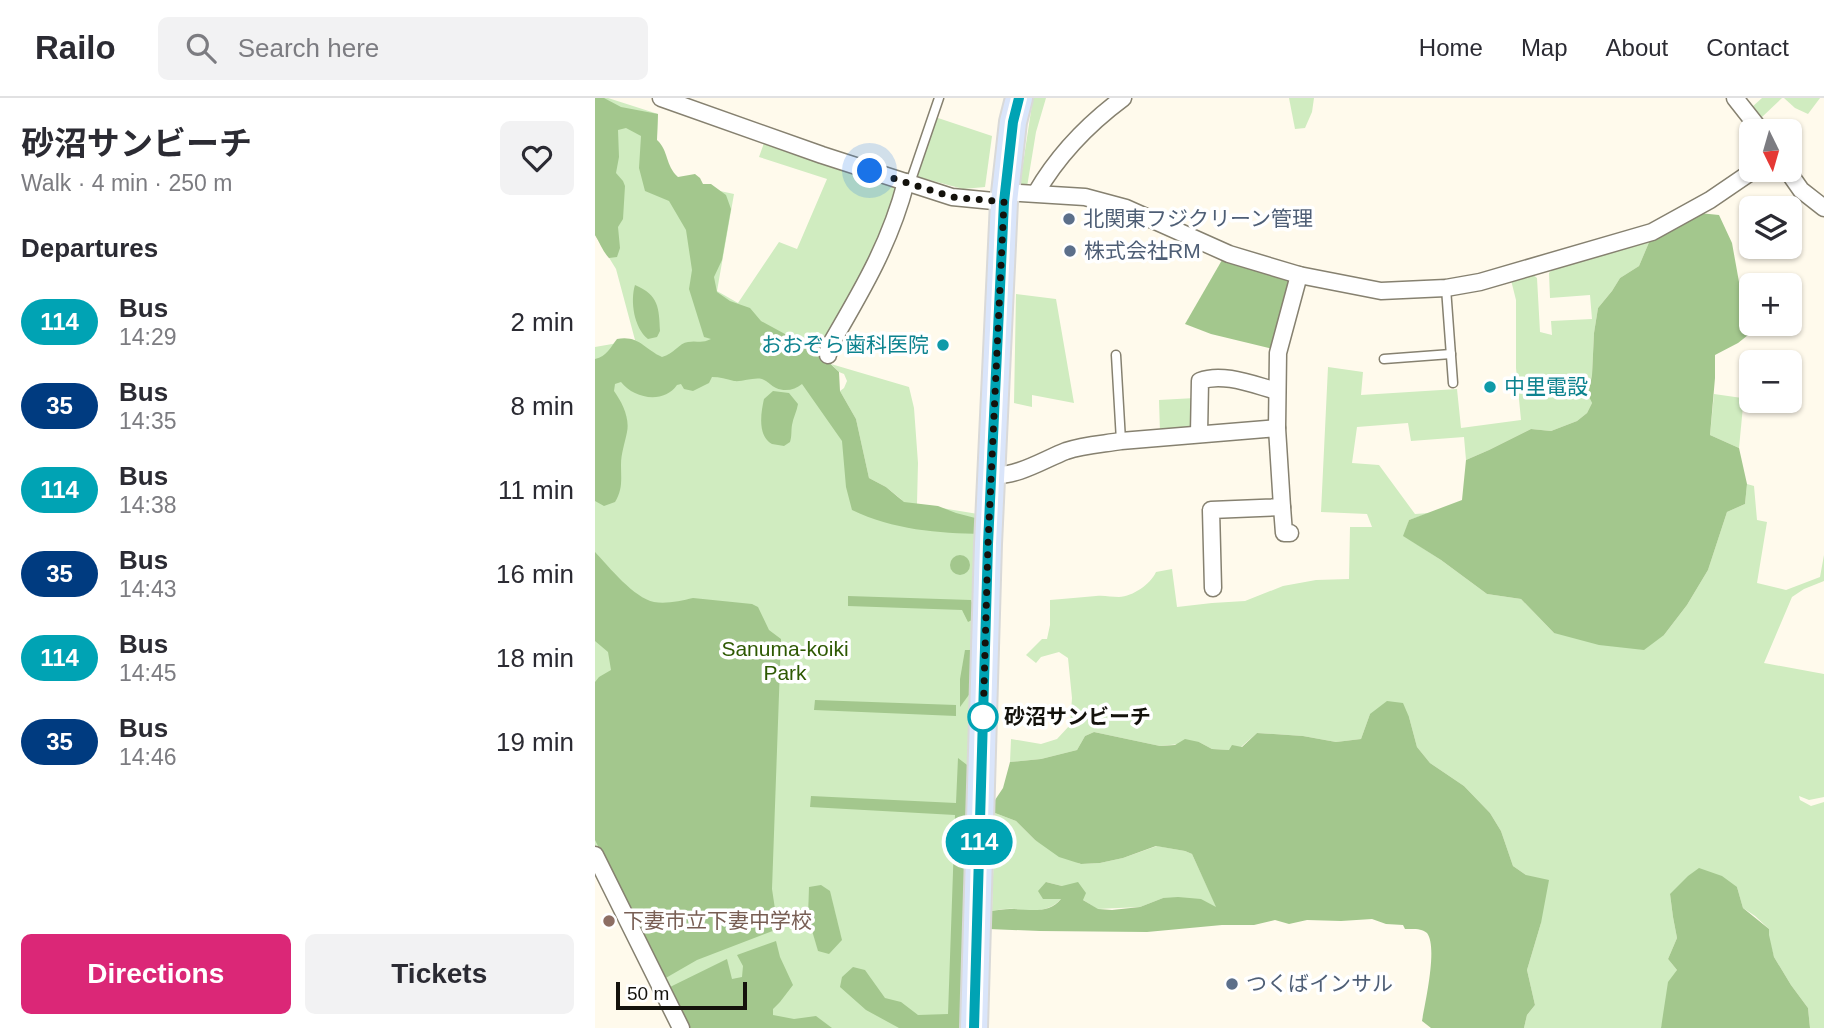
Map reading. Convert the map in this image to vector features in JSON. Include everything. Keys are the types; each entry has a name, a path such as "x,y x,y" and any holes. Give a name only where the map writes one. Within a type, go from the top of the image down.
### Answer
{"main road":[{"path":"974,1028 988,544 1004,197 1013,122 1019,98"}],"street":[{"path":"661,98 822,155 952,197 1004,197 1036,193 1085,197 1126,208 1229,254 1299,275 1381,291 1446,288 1480,282 1652,232 1710,200 1739,180"},
{"path":"1036,193 1071,144 1123,98"},
{"path":"1735,98 1752,119"},
{"path":"1795,182 1801,190 1824,208"},
{"path":"828,355 829,346 884,249 908,183"},
{"path":"1290,533 1284,533 1282,507 1277,428 1278,353 1299,275"},
{"path":"1199,434 1200,381 1210,377 1234,380 1277,391"},
{"path":"992,475 1004,475 1068,450 1121,441 1277,428"},
{"path":"1213,588 1211,510 1282,507"},
{"path":"595,855 681,1028"}],"lane":[{"path":"908,183 939,98"},
{"path":"1446,288 1454,383"},
{"path":"1384,359 1451,354"},
{"path":"1116,355 1121,441"}],"green space":[{"name":"Sanuma-koiki Park","path":"595,98 608,98 658,114 655,179 734,194 717,291 738,303 779,242 797,249 827,179 759,157 764,143 895,188 896,201 858,285 820,347 855,441 868,485 902,500 869,478 856,419 840,391 847,381 844,374 831,364 909,387 914,408 918,463 917,504 978,514 960,1028 686,1028 595,848 595,347 635,340 616,269 595,235"},
{"path":"595,98 604,98 621,107 658,114 657,140 678,177 695,174 703,184 711,184 726,195 731,209 722,260 714,277 717,292 730,301 750,308 761,321 818,352 839,372 840,391 856,419 869,478 886,487 904,502 938,506 983,520 982,534 900,526 852,510 846,487 842,441 802,384 783,390 759,379 734,381 712,377 709,383 693,391 684,389 681,384 657,397 633,392 621,382 615,384 614,391 627,421 620,488 615,502 604,506 595,501 595,359 605,354 617,339 636,341 662,357 685,343 711,339 704,337 689,289 692,270 686,230 669,201 645,191 639,168 641,136 626,128 618,130 619,157 616,173 625,186 623,219 618,227 620,248 617,257 609,258 595,235"},
{"path":"1033,98 1046,98 1036,132 1027,187 1019,190"},
{"path":"1289,98 1314,98 1312,112 1305,128 1295,129"},
{"path":"1762,98 1782,98 1762,117 1752,107"},
{"path":"1784,98 1820,98 1808,114 1795,108"},
{"path":"935,117 992,136 985,187 963,189 915,176"},
{"path":"1699,213 1719,215 1732,243 1739,282 1739,336 1747,336 1715,355 1710,435 1739,448 1747,484 1745,504 1727,512 1708,570 1687,605 1664,635 1644,650 1599,645 1554,633 1521,599 1487,594 1403,536 1409,520 1462,500 1466,460 1531,429 1551,431 1577,421 1587,413 1592,403 1588,395 1598,308 1620,278 1639,266 1650,240"},
{"path":"1650,240 1639,266 1620,278 1598,308 1588,395 1592,403 1587,413 1577,421 1551,431 1531,429 1466,460 1464,437 1411,441 1408,423 1357,427 1352,463 1379,465 1415,514 1429,513 1409,520 1404,536 1487,594 1521,599 1554,633 1664,635 1687,605 1708,570 1727,512 1745,504 1747,484 1754,486 1757,520 1767,522 1757,583 1786,590 1820,577 1824,555 1824,581 1792,597 1764,663 1824,674 1824,797 1809,800 1799,796 1800,800 1811,806 1824,802 1824,1028 1810,1028 1808,1008 1774,957 1769,929 1743,908 1737,887 1670,894 1677,938 1668,959 1677,970 1661,1028 1524,1028 1527,1015 1535,1005 1527,970 1541,923 1526,875 1513,866 1501,831 1490,813 1464,786 1430,763 1417,747 1409,717 1370,714 1361,739 1336,742 1303,736 1257,733 1241,747 1229,750 1212,749 1199,742 1160,746 1094,732 1085,736 1077,750 1041,759 1010,762 1011,739 1041,744 1057,739 1070,725 1072,698 1068,658 1059,652 1041,657 1036,663 1026,655 1042,639 1047,639 1050,600 1124,596 1145,585 1156,572 1172,569 1177,607 1245,601 1283,586 1316,580 1349,579 1350,527 1372,527 1367,514 1321,512 1328,367 1363,372 1361,395 1457,389 1461,428 1521,420 1516,368 1516,300 1511,280 1532,274 1537,278 1540,332 1552,335 1551,321 1592,319 1590,295 1550,298 1549,273 1555,267"},
{"path":"1222,260 1294,279 1273,349 1211,334 1185,324"},
{"path":"635,285 649,293 656,303 660,331 657,337 648,339 636,321 633,306"},
{"path":"1016,294 1056,299 1074,403 1032,395 1032,407 1014,403"},
{"path":"773,391 789,393 798,404 790,442 784,446 772,444 762,430 764,399"},
{"path":"1714,394 1739,398 1739,413 1742,413 1739,448 1710,435"},
{"path":"1195,398 1191,430 1160,433 1159,400"},
{"path":"595,552 622,581 646,599 663,603 693,598 752,604 758,607 769,630 781,639 772,889 778,929 697,960 664,979 595,840 595,682 611,670 608,652 595,641"},
{"path":"960,555 967,558 970,565 967,572 960,575 953,572 950,565 953,558"},
{"path":"848,596 971,600 974,619 968,622 962,610 848,606"},
{"path":"965,650 971,650 980,658 979,681 960,707 960,679"},
{"path":"815,700 956,705 956,716 814,710"},
{"path":"1387,701 1403,703 1417,747 1430,763 1464,786 1490,813 1501,831 1513,866 1526,875 1549,880 1541,923 1527,970 1535,1005 1527,1015 1524,1028 1431,1028 1422,1021 1431,962 1427,933 1372,919 1307,920 1289,924 1275,920 1254,925 1147,932 989,929 992,911 1037,910 1056,904 1061,899 1043,899 1038,891 1046,882 1062,886 1078,882 1086,893 1083,900 1098,909 1140,907 1163,898 1178,897 1201,899 1216,907 1192,854 1185,851 1156,846 1123,858 1081,864 1059,857 1035,840 1016,821 995,813 995,800 1003,788 1010,762 1041,759 1077,750 1085,736 1094,732 1160,746 1175,745 1185,739 1212,749 1229,750 1232,745 1242,747 1257,733 1303,736 1336,742 1361,739 1370,714"},
{"path":"958,758 971,768 969,1028 899,1028 866,1010 840,987 842,977 853,967 865,970 885,998 901,1002 918,1015 948,1014 955,815 810,807 811,796 956,803"},
{"path":"995,813 1016,821 1035,840 1080,864 1123,858 1157,846 1185,851 1192,854 1217,908 1163,898 1140,907 1097,909 1062,886 1046,882 1061,899 1051,907 1039,910 992,911"},
{"path":"1699,868 1722,876 1737,887 1743,908 1769,929 1774,957 1808,1008 1810,1028 1661,1028 1668,982 1677,970 1668,959 1677,938 1670,894"},
{"path":"821,885 830,891 842,940 829,954 818,951 808,917 809,887"},
{"path":"776,941 793,985 773,1009 773,1015 794,1019 816,1016 832,1028 690,1028 670,987 727,959 732,979 742,977 743,966 737,955"}],"bus line":[{"name":"114","path":"974,1028 988,544 1004,202 1013,122 1019,98"}],"place":[{"name":"北関東フジクリーン管理","path":"1069,219"},
{"name":"株式会社RM","path":"1070,251"},
{"name":"おおぞら歯科医院","path":"943,345"},
{"name":"中里電設","path":"1490,387"},
{"name":"砂沼サンビーチ","path":"983,717"},
{"name":"下妻市立下妻中学校","path":"609,921"},
{"name":"つくばインサル","path":"1232,984"}],"route":[{"path":"870,171 952,197 1004,202 988,544 983,723 983,717"}]}
